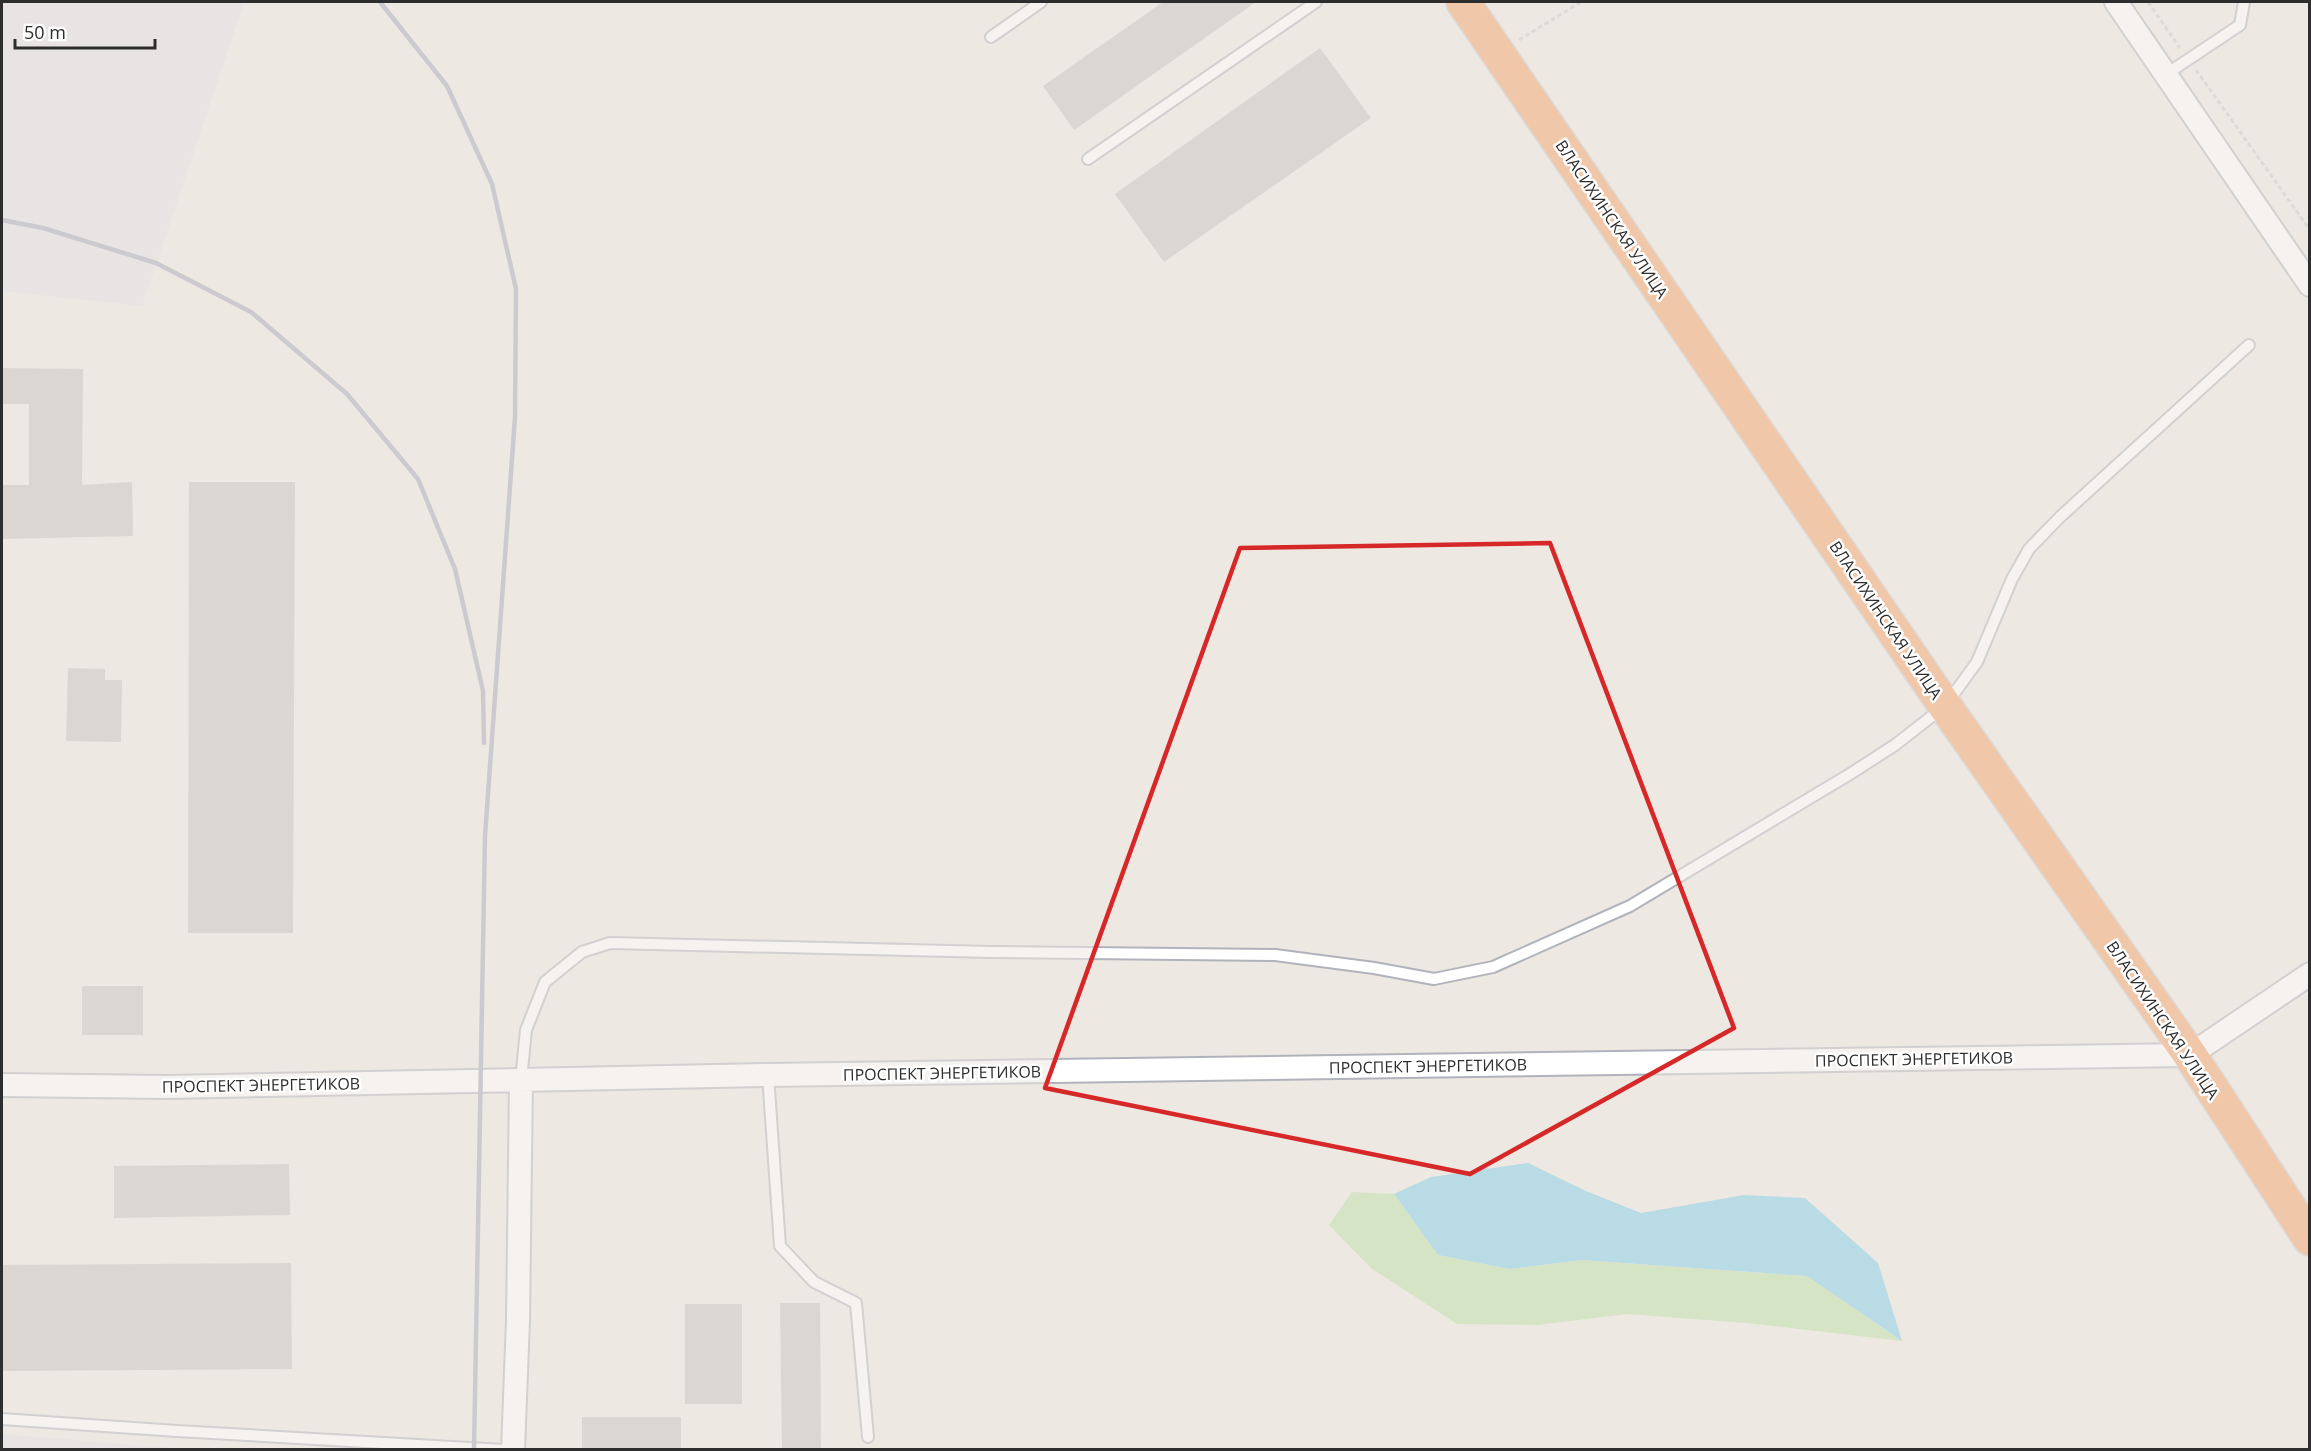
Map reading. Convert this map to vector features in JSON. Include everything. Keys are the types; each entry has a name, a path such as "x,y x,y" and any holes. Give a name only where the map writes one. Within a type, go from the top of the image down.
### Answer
{"highway":[{"name":"ВЛАСИХИНСКАЯ УЛИЦА","path":"1463,2 1945,706 2190,1055 2310,1239"}],"street":[{"path":"2116,2 2308,281"},
{"path":"2190,1055 2310,974"},
{"name":"ПРОСПЕКТ ЭНЕРГЕТИКОВ","path":"2,1085 166,1087 768,1075 2190,1055"},
{"path":"513,1449 518,1320 521,1080"}],"lane":[{"path":"991,37 1041,2"},
{"path":"1088,159 1316,2"},
{"path":"2165,75 2240,25 2244,2"},
{"path":"521,1080 526,1030 545,982 582,952 610,943 992,952 1275,955 1374,968 1434,979 1493,967 1630,906 1850,774 1895,745 1945,706 1977,662 2012,579 2029,549 2060,517 2248,345"},
{"path":"768,1075 780,1246 814,1282 856,1304 868,1437"},
{"path":"2,1419 504,1449"}],"path":[{"path":"1498,53 1581,2"},
{"path":"2148,2 2310,230"}],"highlighted area":[{"path":"1550,543 1734,1028 1470,1174 1045,1088 1240,548"}],"shaded area":[{"path":"2,2 244,2 142,306 2,291"},
{"path":"2,1434 183,1449 2,1449"}],"green space":[{"path":"1352,1192 1394,1194 1438,1255 1510,1269 1582,1260 1807,1276 1902,1341 1747,1323 1627,1314 1537,1325 1457,1324 1371,1268 1329,1225"}],"water":[{"path":"1528,1163 1586,1191 1641,1213 1744,1195 1805,1198 1878,1263 1902,1341 1807,1276 1582,1260 1510,1269 1438,1255 1394,1194 1431,1177"}],"building":[{"path":"1163,2 1256,2 1074,130 1043,86"},
{"path":"1320,48 1371,118 1164,262 1115,194"},
{"path":"2,368 83,369 82,485 132,482 133,536 2,539 2,485 29,485 29,404 2,404"},
{"path":"189,482 295,482 293,933 188,933"},
{"path":"68,668 105,669 105,680 122,680 121,742 66,741"},
{"path":"82,986 143,986 143,1035 82,1035"},
{"path":"289,1164 290,1215 114,1218 114,1166"},
{"path":"291,1263 292,1369 2,1371 2,1265"},
{"path":"780,1303 820,1303 821,1449 782,1449"},
{"path":"685,1304 742,1304 742,1404 685,1404"},
{"path":"582,1417 681,1417 681,1449 582,1449"}],"railway":[{"path":"380,2 447,86 492,184 516,289 515,417 485,836 474,1450"},
{"path":"2,220 43,228 156,263 251,312 347,394 418,479 455,569 483,691 484,743"}]}
